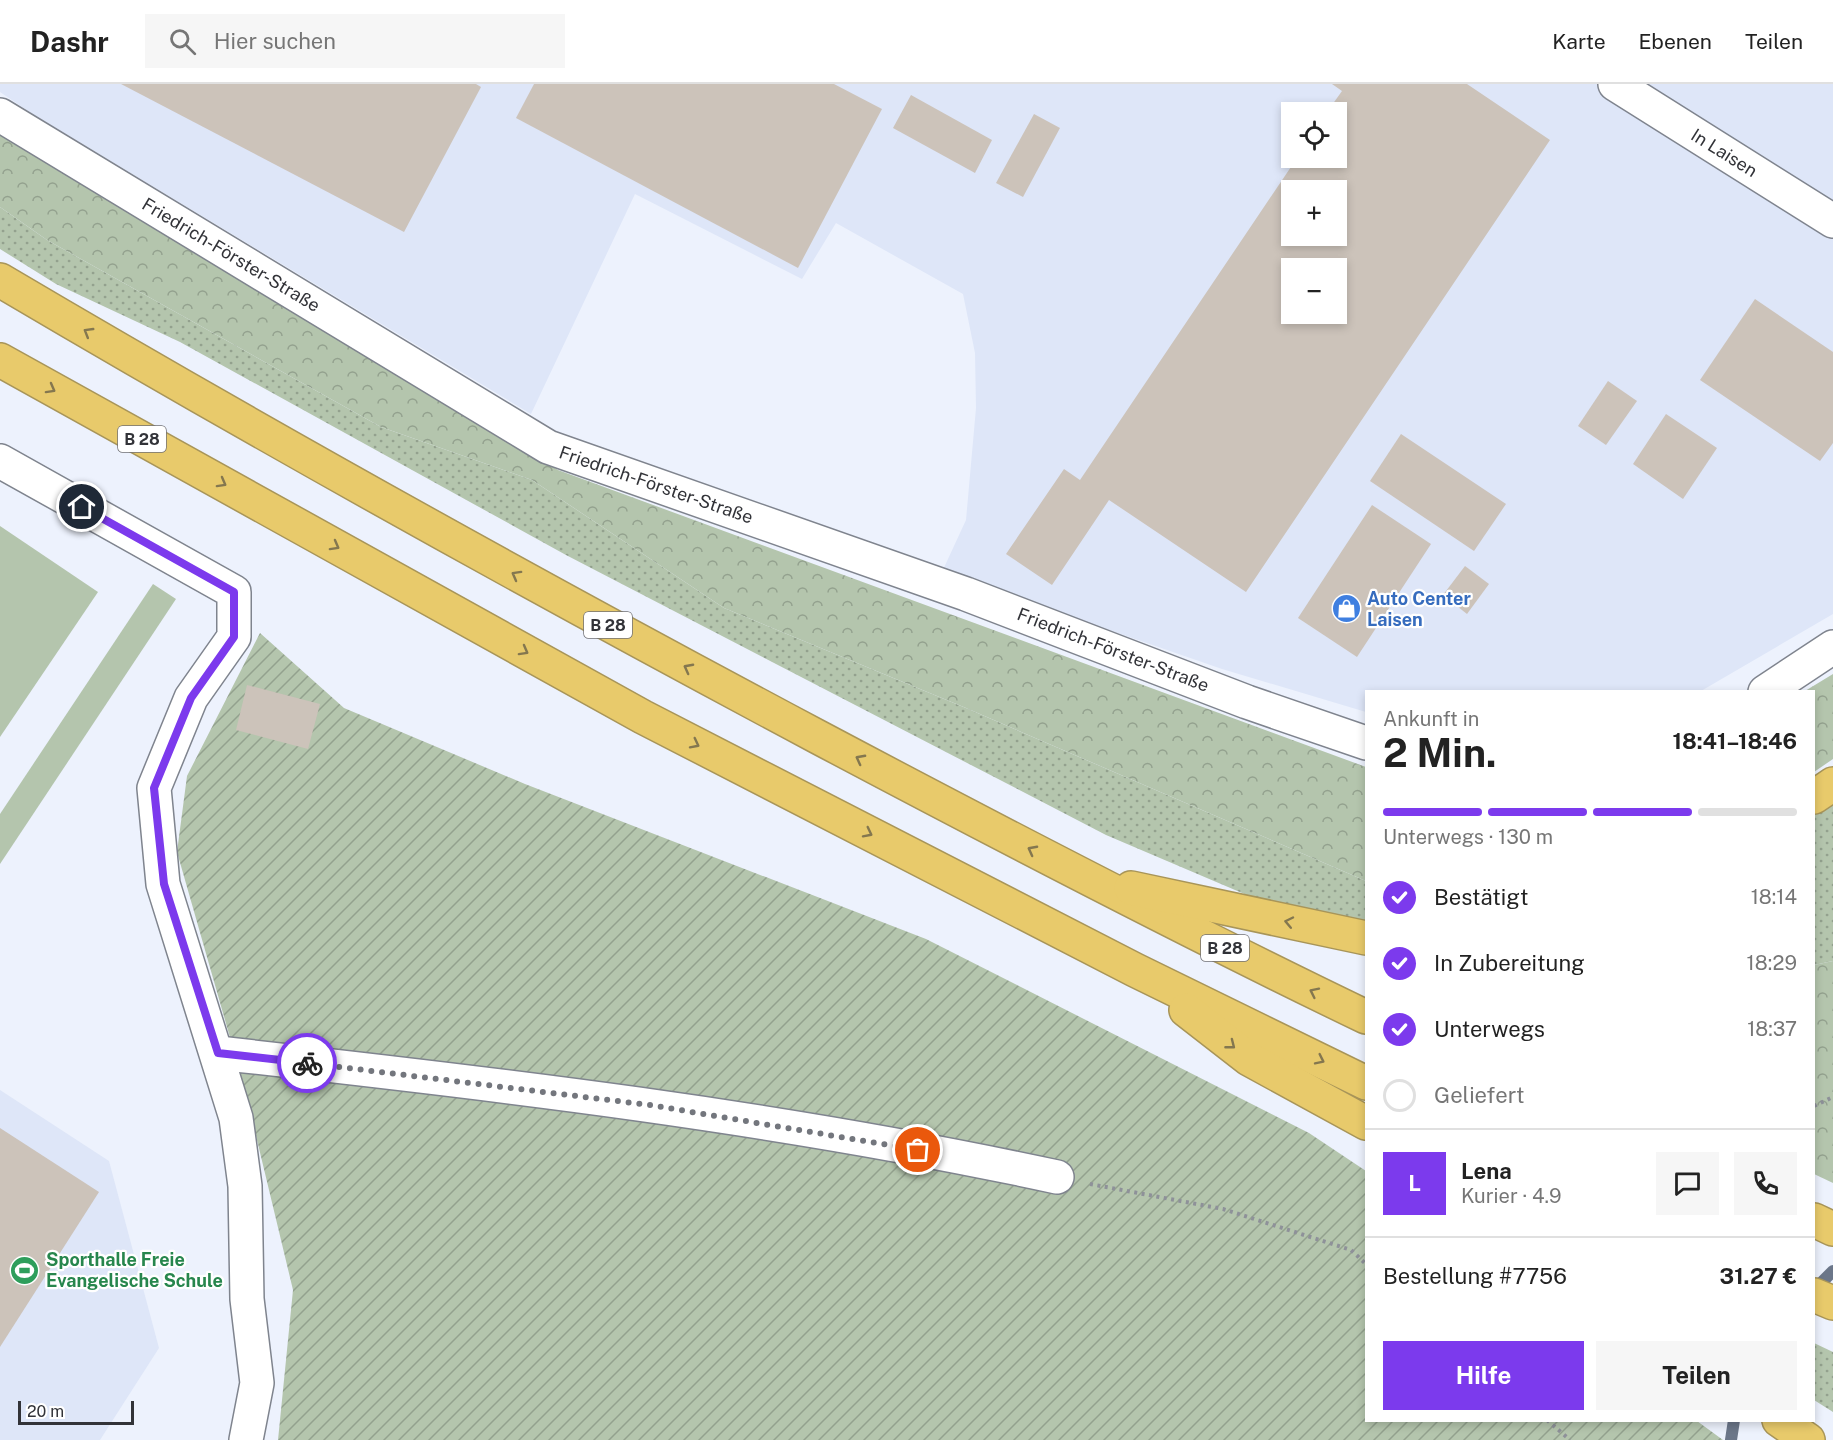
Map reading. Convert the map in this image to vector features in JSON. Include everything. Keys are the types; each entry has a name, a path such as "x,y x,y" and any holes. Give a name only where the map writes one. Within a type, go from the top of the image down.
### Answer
{"highway":[{"name":"B 28","path":"0,280 138,362 547,593 1084,878 1365,1017"},
{"name":"B 28","path":"0,360 644,717 1136,970 1365,1083"},
{"path":"1815,796 1833,784"},
{"name":"B 28","path":"1084,878 1365,938"},
{"name":"B 28","path":"1136,970 1248,1059 1365,1122"},
{"path":"1815,1220 1833,1229"},
{"path":"1815,1295 1833,1304"},
{"path":"1782,1422 1808,1440"}],"street":[{"name":"In Laisen","path":"1615,84 1833,221"},
{"name":"Friedrich-Förster-Straße","path":"0,115 548,447 966,594 1247,702 1365,742"},
{"path":"0,461 234,592 234,637 191,698 154,788 164,884 218,1053 236,1118 245,1186 247,1299 257,1383 246,1440"},
{"path":"1768,690 1833,647"},
{"path":"218,1053 650,1105 959,1157 1057,1177"}],"path":[{"path":"1815,1106 1833,1097"},
{"path":"1057,1177 1223,1209 1351,1250 1365,1263"},
{"path":"1549,1422 1570,1440"}],"shaded area":[{"path":"0,84 1833,84 1833,614 1703,690 1365,690 1365,712 1222,669 942,572 966,520 976,408 975,353 963,294 836,223 802,279 635,194 531,414 31,113 0,92"},
{"path":"0,1090 109,1161 159,1348 100,1440 0,1440"}],"green space":[{"path":"0,131 558,470 1365,767 1365,881 966,708 724,608 532,480 381,427 47,240 0,207"},
{"path":"0,207 47,240 381,427 532,480 724,608 966,708 1365,881 1365,926 1282,910 1106,835 566,555 180,342 56,284 0,249"},
{"path":"0,526 98,592 0,737"},
{"path":"153,584 176,599 0,864 0,814"},
{"path":"260,633 344,708 525,784 926,939 1309,1133 1365,1170 1365,1422 1698,1422 1723,1440 278,1440 293,1290 245,1090 177,852 187,776"},
{"path":"1833,674 1833,759 1815,771 1815,690 1807,690"},
{"path":"1833,801 1833,961 1815,965 1815,813"},
{"path":"1833,961 1833,1183 1815,1174 1815,965"},
{"path":"1815,1343 1833,1352 1833,1412 1815,1401"}],"building":[{"path":"121,84 476,84 481,87 404,232"},
{"path":"534,84 834,84 882,109 798,268 516,118"},
{"path":"1332,84 1467,84 1550,140 1246,592 1109,500 1052,585 1006,554 1064,469 1080,480 1281,182 1281,246 1347,246 1347,180 1282,180 1290,168 1347,168 1347,102 1334,102 1342,91"},
{"path":"911,95 992,140 975,173 893,128"},
{"path":"1034,114 1060,128 1023,197 996,183"},
{"path":"1755,299 1833,352 1833,443 1820,461 1700,380"},
{"path":"1608,381 1637,401 1606,445 1578,426"},
{"path":"1666,414 1717,448 1683,499 1633,464"},
{"path":"1401,434 1506,504 1474,551 1370,481"},
{"path":"1372,505 1431,544 1357,657 1298,618"},
{"path":"1465,566 1489,584 1467,614 1443,595"},
{"path":"247,685 320,704 308,749 236,730"},
{"name":"Sporthalle Freie Evangelische Schule","path":"0,1128 99,1192 0,1347"}],"waterway":[{"path":"1815,1289 1833,1271"},
{"path":"1731,1440 1734,1422"}],"way so far":[{"path":"307,1063 650,1105 918,1150"}],"place":[{"name":"Auto Center Laisen","path":"1346,609"},
{"name":"Sporthalle Freie Evangelische Schule","path":"25,1270"}],"route":[{"path":"82,507 234,592 234,637 191,698 154,788 164,884 218,1053 307,1063"}]}
